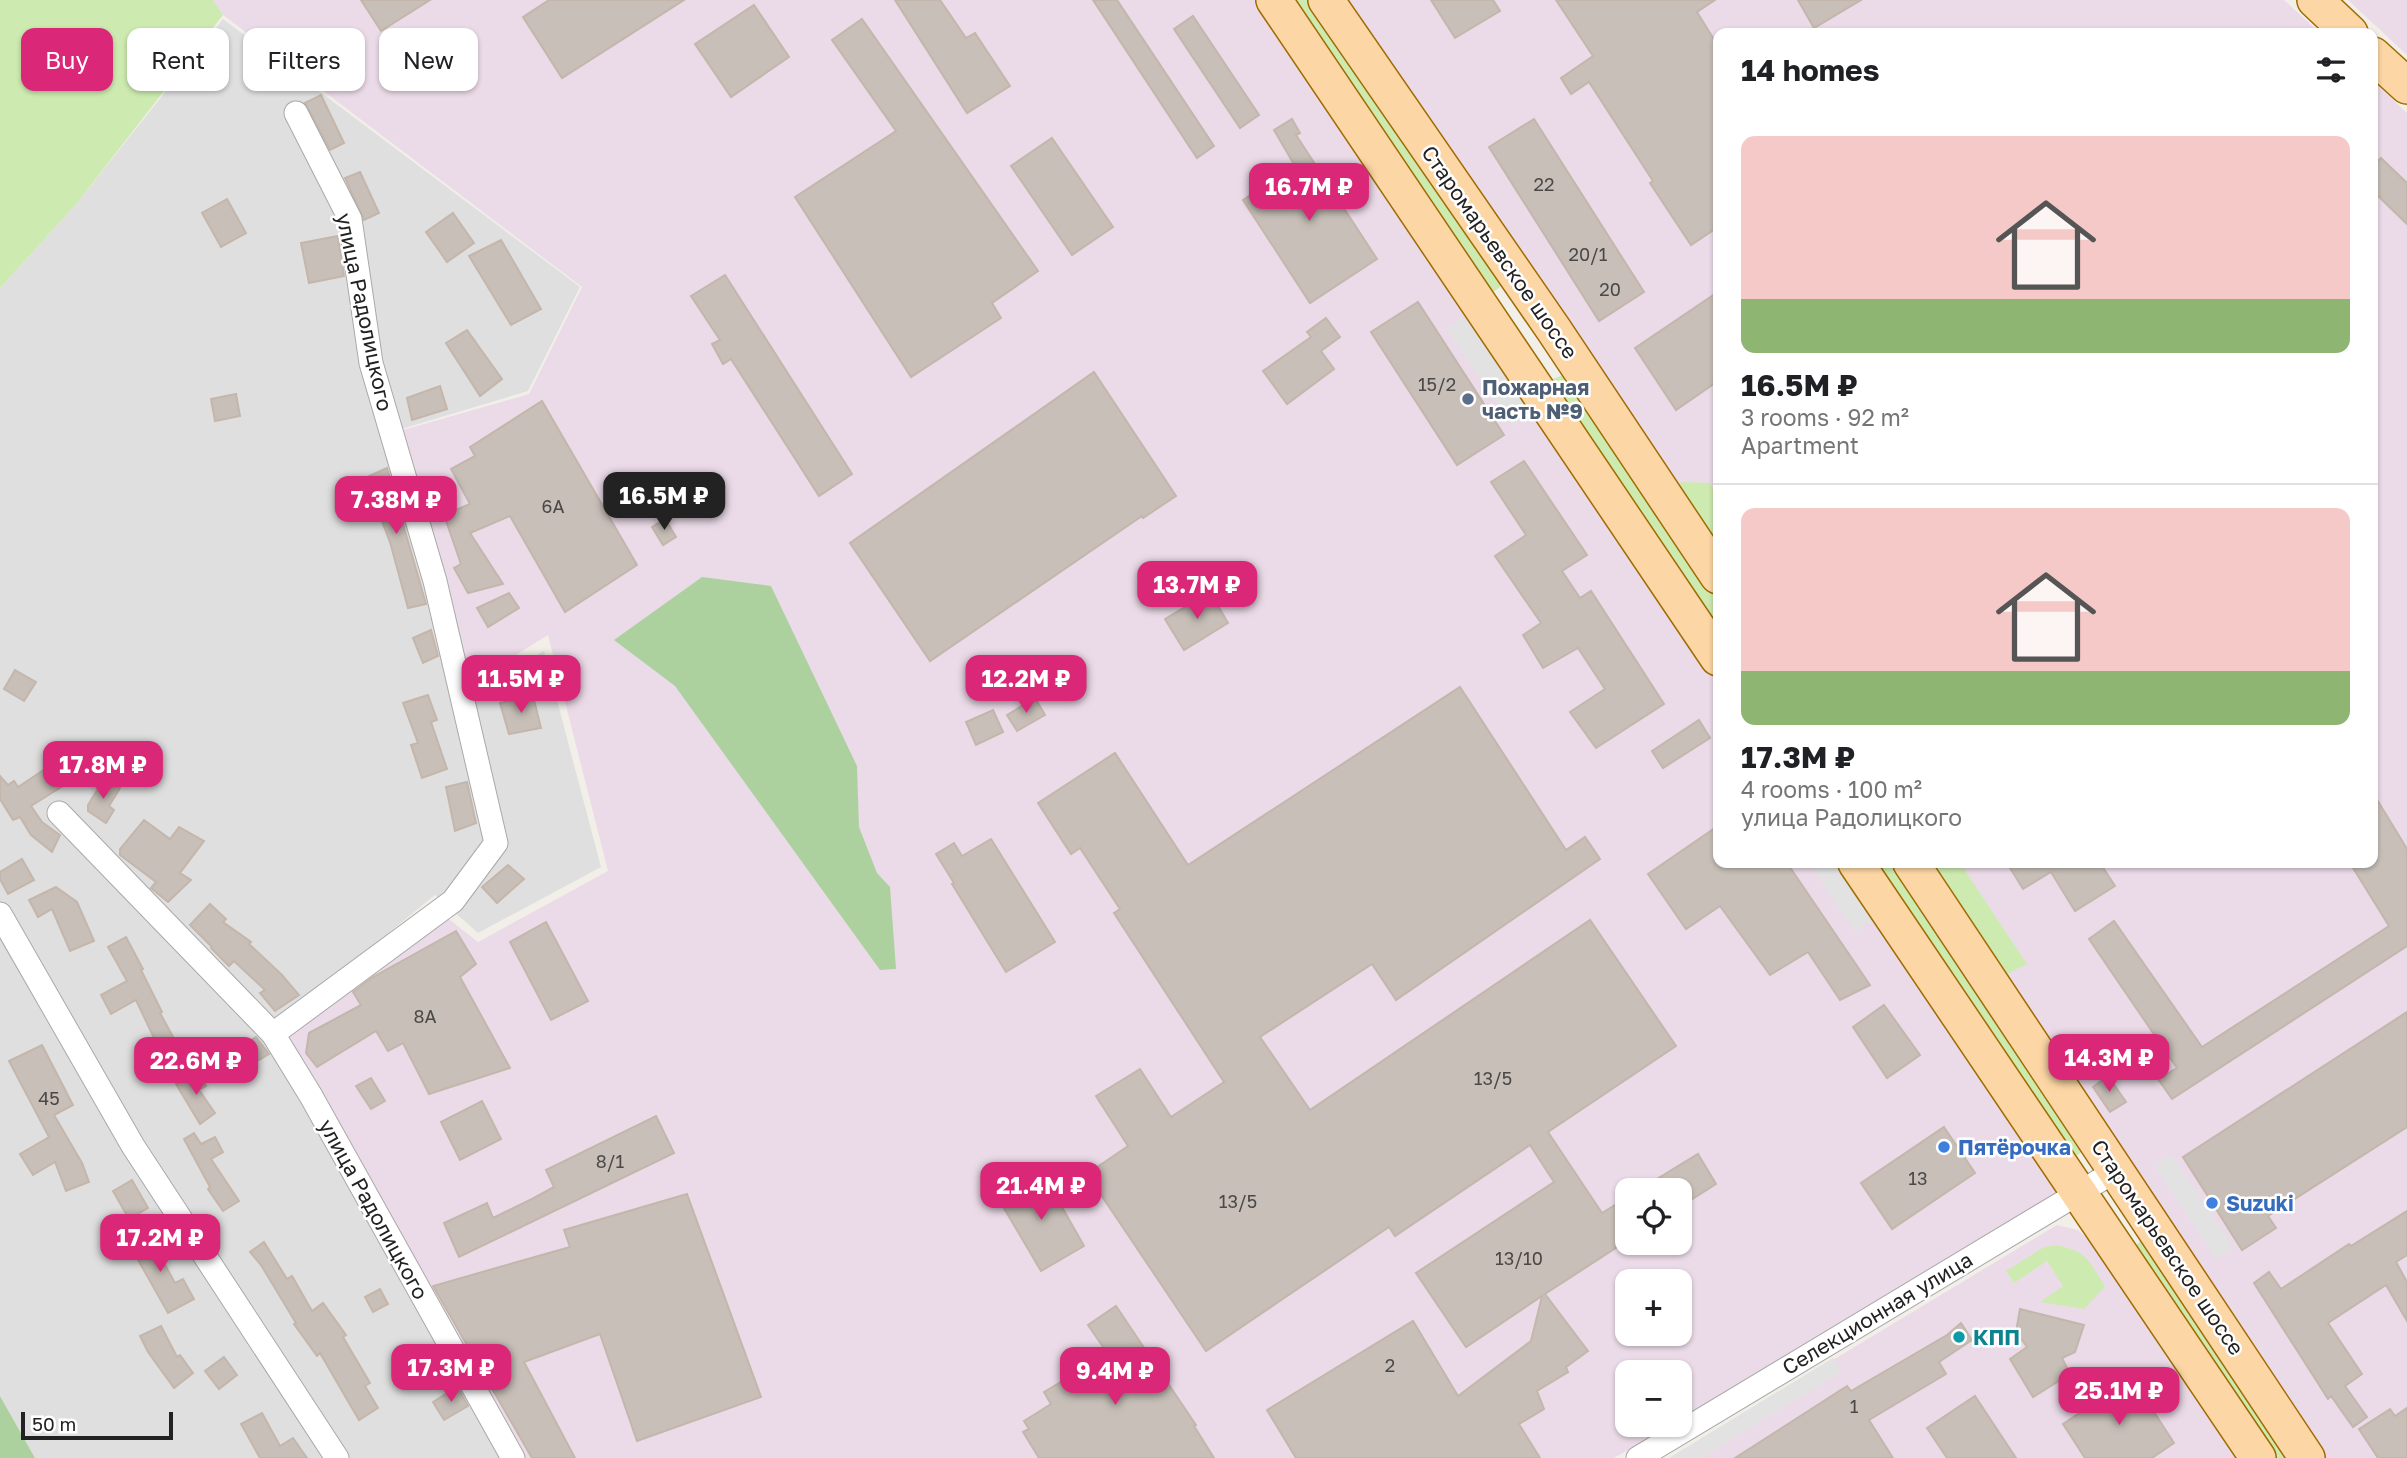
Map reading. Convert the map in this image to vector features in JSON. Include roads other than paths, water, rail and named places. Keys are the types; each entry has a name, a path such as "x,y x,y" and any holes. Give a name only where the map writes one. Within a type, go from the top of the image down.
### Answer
{"main road":[{"name":"Старомарьевское шоссе","path":"1274,0 1713,651"},
{"name":"Старомарьевское шоссе","path":"1326,0 1554,330 1713,568"},
{"path":"2315,0 2345,28"},
{"path":"2378,60 2407,86"},
{"path":"1516,357 1554,330"},
{"name":"Старомарьевское шоссе","path":"1859,868 2258,1458"},
{"name":"Старомарьевское шоссе","path":"1914,868 2307,1458"}],"street":[{"name":"улица Радолицкого","path":"273,1034 453,901 496,843 435,581 371,363 350,219 296,113"},
{"name":"улица Радолицкого","path":"60,813 273,1034 311,1096 513,1458"},
{"path":"0,914 133,1146 337,1458"},
{"name":"Селекционная улица","path":"1638,1458 2117,1170"}],"place":[{"name":"Пожарная часть №9","path":"1468,399"},
{"name":"Пятёрочка","path":"1944,1147"},
{"name":"Suzuki","path":"2212,1203"},
{"name":"КПП","path":"1959,1337"}]}
